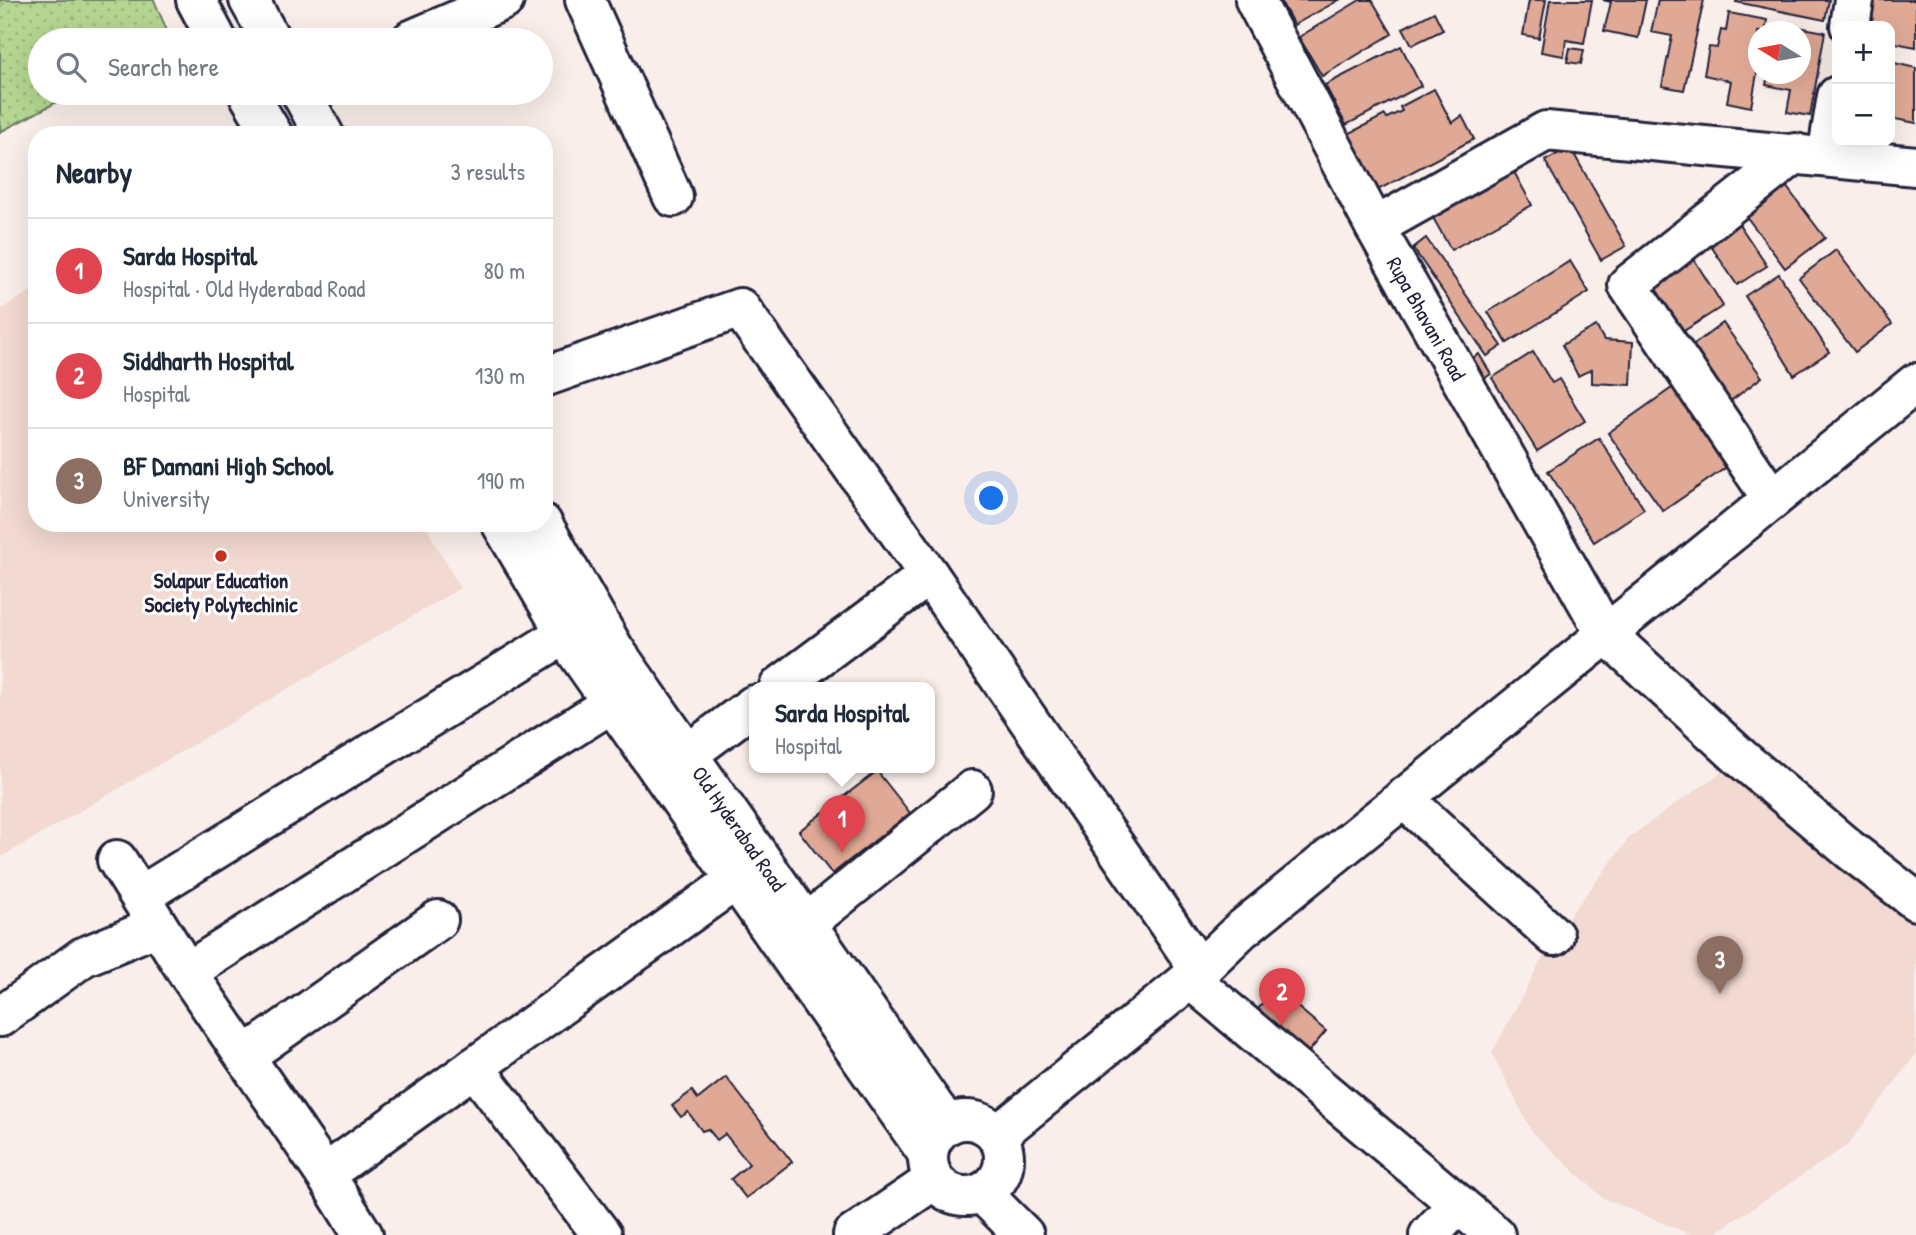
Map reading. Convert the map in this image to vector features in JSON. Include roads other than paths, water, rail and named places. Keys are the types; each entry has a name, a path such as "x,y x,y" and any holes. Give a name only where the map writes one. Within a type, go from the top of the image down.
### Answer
{"street":[{"path":"196,0 211,28"},
{"path":"249,0 264,28"},
{"path":"428,28 454,10 504,0"},
{"path":"585,0 673,197"},
{"name":"Rupa Bhavani Road","path":"1255,0 1375,227 1605,633 1741,758 1850,850 1916,901"},
{"path":"1851,21 1854,0"},
{"path":"255,105 268,126"},
{"path":"308,105 319,126"},
{"path":"1772,499 1628,285 1811,155 1832,107"},
{"path":"1375,227 1546,131 1916,166"},
{"path":"553,374 740,308 929,575 1195,975 1495,1235"},
{"path":"996,1136 1195,975 1241,930 1916,383"},
{"path":"505,532 565,634 612,703 736,880 937,1153 952,1194 967,1196 982,1193 993,1185 1004,1161 1003,1148 996,1136 981,1123 961,1121 937,1153 853,1235"},
{"name":"Old Hyderabad Road","path":"547,532 614,649 806,924 937,1153"},
{"path":"786,682 929,575"},
{"path":"0,1017 149,911 565,634"},
{"path":"187,972 612,703"},
{"path":"688,754 749,709"},
{"path":"806,924 972,790"},
{"path":"1403,798 1554,936"},
{"path":"117,860 187,972 326,1174 363,1235"},
{"path":"326,1174 736,880"},
{"path":"245,1056 438,920"},
{"path":"474,1067 602,1235"},
{"path":"982,1193 1024,1235"},
{"path":"1429,1235 1458,1204"}],"place":[{"name":"Solapur Education Society Polytechinic","path":"221,556"},
{"name":"Sarda Hospital","path":"842,853"},
{"name":"BF Damani High School","path":"1720,994"},
{"name":"Siddharth Hospital","path":"1282,1026"}]}
